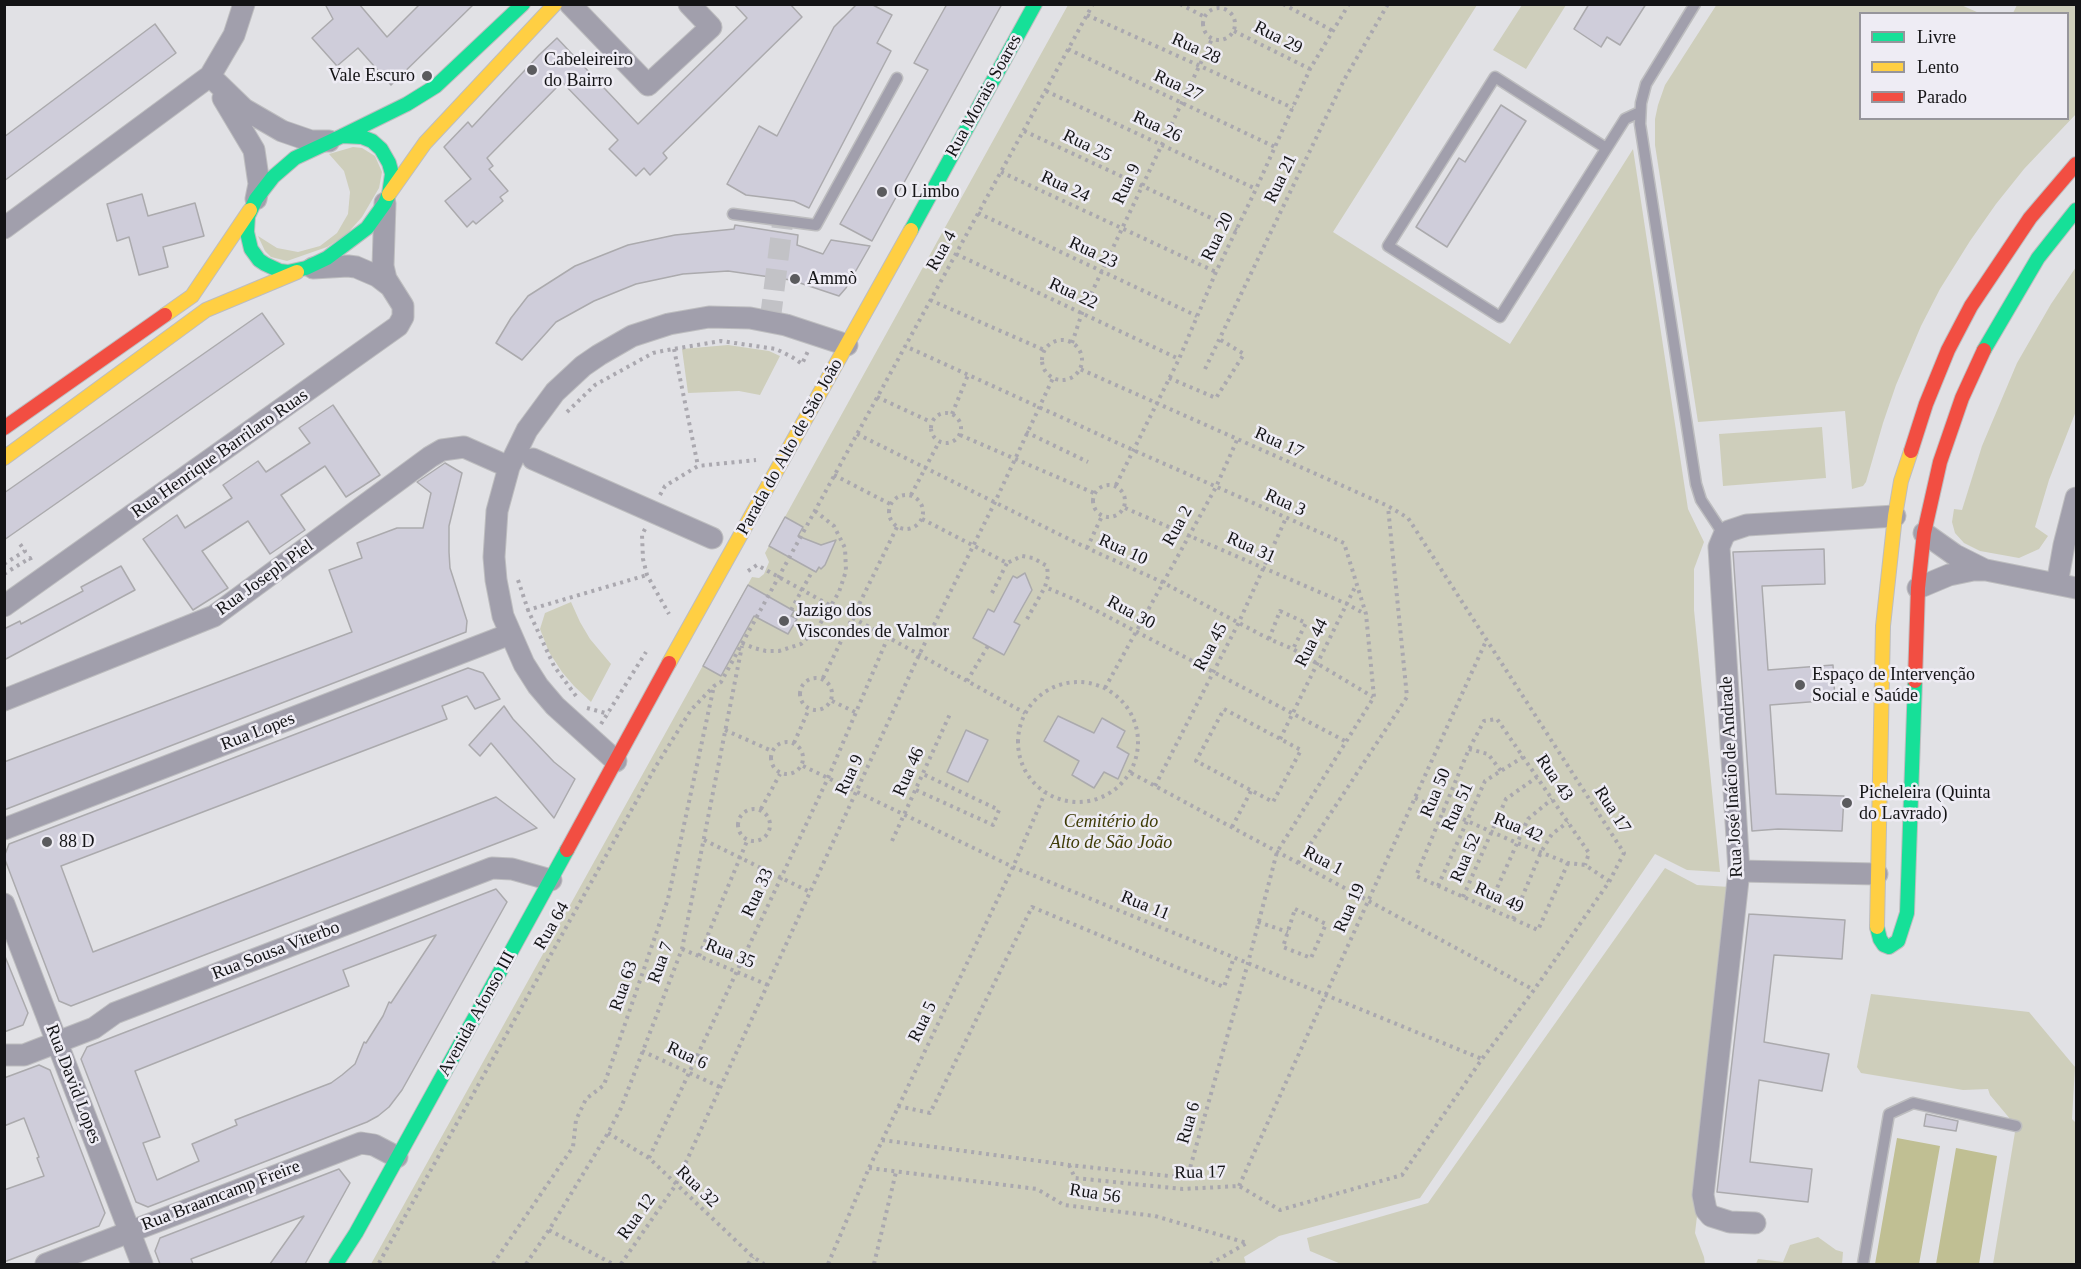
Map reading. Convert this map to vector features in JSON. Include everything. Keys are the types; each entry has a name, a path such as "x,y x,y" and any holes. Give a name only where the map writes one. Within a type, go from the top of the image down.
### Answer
{"main road":[{"path":"302,270 279,271 265,264 251,249 247,232 248,216 263,189 282,168 295,158 406,104 436,86 523,4"},
{"path":"4,458 206,310 327,258 357,237 367,228 425,143 555,4"},
{"name":"Rua Morais Soares","path":"847,345 1035,4"},
{"path":"336,139 362,137 372,141 381,149 392,174 387,198"},
{"path":"2076,164 2044,200 1971,306 1926,404 1908,456 1895,516 1883,626 1877,930 1884,945 1889,947 1898,940 1907,913 1918,588 1924,533 1946,440 1980,358 2001,318 2032,268 2076,210"},
{"path":"4,428 192,296 255,203"},
{"name":"Parada do Alto de São João","path":"616,761 847,345"},
{"name":"Avenida Afonso III","path":"336,1264 356,1233 616,761"}],"street":[{"path":"230,43 244,4"},
{"path":"4,228 210,76 258,4"},
{"path":"570,4 648,85 711,27 689,4"},
{"path":"210,76 244,109 282,131 310,141 336,139"},
{"path":"210,76 254,150 259,184 255,203"},
{"name":"Rua Henrique Barrilaro Ruas","path":"4,606 395,329 401,322 404,311 384,273 387,198"},
{"path":"302,270 332,266 356,267 377,276 390,286"},
{"name":"Parada do Alto de São João","path":"616,761 555,706 524,664 510,634 500,601 494,557 497,512 509,467 526,430 568,378 599,354 650,329 689,320 729,317 770,321 847,345"},
{"name":"Rua Joseph Piel","path":"4,700 214,616 442,450 464,447 509,467"},
{"name":"Parada do Alto de São João","path":"533,459 712,538"},
{"path":"1918,588 1949,575 1973,570 1986,570 2067,586 2067,533 2076,498"},
{"path":"1724,535 1747,525 1895,516"},
{"path":"1924,533 1955,555 1986,570"},
{"name":"Rua José Inácio de Andrade","path":"1724,535 1719,547 1719,559 1739,871 1703,1195 1706,1210 1711,1216 1730,1222 1755,1223"},
{"name":"Rua Lopes","path":"4,828 510,634"},
{"name":"Rua Sousa Viterbo","path":"4,1055 24,1055 94,1028 115,1013 492,868 512,868 551,880"},
{"path":"1739,871 1877,874"},
{"name":"Rua David Lopes","path":"4,904 142,1264"},
{"name":"Rua Braamcamp Freire","path":"46,1264 361,1143 374,1145 397,1157"}],"lane":[{"path":"1695,4 1646,84 1640,112 1642,146 1696,484 1701,500 1724,535"},
{"path":"1606,148 1495,77 1388,246 1500,317 1625,119 1640,112"},
{"path":"733,214 816,225 897,78"},
{"path":"1863,1264 1889,1114 1912,1103 2016,1126"}],"path":[{"name":"Rua 4","path":"779,577 1093,4"},
{"path":"1180,4 1203,16"},
{"path":"1283,4 1333,31"},
{"name":"Rua 20","path":"1116,485 1179,359 1216,272 1310,69 1349,4"},
{"name":"Rua 21","path":"1205,369 1344,80 1388,4"},
{"path":"1227,6 1234,16 1234,31 1225,40 1212,39 1203,31 1203,16 1213,8 1227,6"},
{"name":"Rua 28","path":"1087,15 1293,108"},
{"name":"Rua 29","path":"1234,31 1310,69"},
{"name":"Rua 9","path":"1072,342 1082,313 1212,39"},
{"name":"Rua 27","path":"1068,49 1275,147"},
{"name":"Rua 26","path":"1046,91 1256,189"},
{"name":"Rua 25","path":"1024,131 1237,230"},
{"name":"Rua 24","path":"1001,172 1216,272"},
{"name":"Rua 23","path":"978,213 1197,316"},
{"name":"Rua 22","path":"956,254 1179,359"},
{"path":"930,300 1044,350"},
{"path":"560,419 595,385 653,354 721,341 776,349 802,364 818,335"},
{"path":"1059,339 1072,342 1082,357 1080,369 1071,378 1065,380 1053,378 1044,369 1042,363 1044,350 1059,339"},
{"path":"1169,378 1216,398 1244,354 1219,339"},
{"name":"Rua 3","path":"905,346 1344,543 1366,614 1374,697"},
{"path":"674,349 698,466"},
{"name":"Rua 17","path":"1069,1165 1075,1178 1182,1190 1239,1186 1280,1210 1402,1175 1609,882 1624,853 1408,518 1388,506 1080,369"},
{"path":"952,414 968,375"},
{"name":"Rua 9","path":"675,1186 920,655 1053,378"},
{"path":"877,397 932,422"},
{"path":"947,412 952,414 956,416 961,425 960,435 953,442 944,444 939,442 932,436 932,422 938,415 947,412"},
{"path":"1026,432 1088,462"},
{"name":"Rua 10","path":"857,434 1087,548 1162,582 1269,639 1293,649 1374,697"},
{"path":"960,435 1094,493"},
{"name":"Rua 2","path":"1105,688 1216,487 1237,440"},
{"path":"911,495 939,442"},
{"path":"834,475 890,504"},
{"path":"1103,485 1116,485 1125,493 1125,508 1115,517 1102,516 1094,508 1094,493 1103,485"},
{"path":"911,495 920,502 922,519 914,528 897,527 890,519 888,509 890,504 897,497 911,495"},
{"path":"1298,863 1407,697 1388,506"},
{"name":"Rua 31","path":"1125,508 1366,614"},
{"path":"742,643 766,651 791,648 810,637 818,629 831,606 846,571 845,549 834,526 815,511"},
{"path":"1087,548 1102,516"},
{"name":"Rua 45","path":"1155,786 1239,622 1286,518"},
{"path":"922,519 1007,563"},
{"path":"823,678 897,527"},
{"path":"4,564 25,551 20,544"},
{"path":"992,592 1007,563 1022,556 1033,558 1047,566 1048,576 1045,586 1027,619"},
{"path":"4,574 30,558"},
{"path":"722,568 739,577 757,565 1025,713"},
{"path":"791,610 813,570"},
{"path":"516,575 528,610 554,666 579,700"},
{"path":"528,610 647,575"},
{"name":"Rua 64","path":"379,1263 656,766 691,710 714,686 721,682 779,577"},
{"name":"Rua 44","path":"1280,739 1356,585"},
{"name":"Rua 30","path":"1045,586 1137,631 1347,742"},
{"path":"1269,639 1280,611 1306,623 1293,649"},
{"name":"Rua 33","path":"649,1158 828,778 888,637"},
{"name":"Rua 19","path":"1239,1186 1486,641"},
{"name":"Rua 7","path":"526,1264 549,1230 621,1108 682,949 742,643"},
{"path":"967,681 988,646"},
{"path":"810,678 823,678 832,688 832,701 822,710 809,710 800,700 800,687 810,678"},
{"path":"1083,682 1105,688 1124,703 1136,725 1139,750 1131,773 1114,791 1092,801 1068,802 1045,793 1029,777 1020,757 1018,734 1025,713 1040,695 1060,684 1083,682"},
{"name":"Rua 63","path":"493,1264 573,1147 576,1120 586,1099 604,1085 668,899 714,686"},
{"path":"1277,852 1374,697"},
{"path":"832,701 856,712"},
{"path":"584,707 609,714"},
{"path":"1224,709 1301,750 1273,802 1251,791 1196,761 1224,709"},
{"path":"794,743 809,710"},
{"name":"Rua 46","path":"892,841 950,714"},
{"name":"Rua 43","path":"1484,721 1497,719 1589,853 1584,865"},
{"name":"Rua 50","path":"1416,876 1484,721"},
{"path":"725,730 772,751"},
{"path":"781,742 794,743 802,751 803,766 794,774 780,774 772,766 772,751 781,742"},
{"path":"1470,749 1488,754 1501,771"},
{"name":"Rua 51","path":"1438,886 1485,781 1523,757"},
{"name":"Rua 11","path":"803,766 1013,867 1482,1059"},
{"name":"Rua 1","path":"1131,773 1534,990"},
{"path":"761,809 780,774"},
{"path":"916,790 993,825 999,810 923,774"},
{"name":"Rua 52","path":"1464,897 1506,799 1537,777"},
{"path":"1232,828 1251,791"},
{"name":"Rua 5","path":"828,1264 869,1168 1013,867 1045,793"},
{"name":"Rua 42","path":"1415,798 1517,843 1568,862 1584,865 1609,882"},
{"path":"1488,908 1528,819 1552,799"},
{"path":"748,809 761,809 769,818 769,832 760,841 747,841 738,832 738,818 748,809"},
{"path":"1512,919 1541,852 1552,834 1568,822"},
{"path":"704,840 810,892"},
{"path":"699,956 747,841"},
{"name":"Rua 6","path":"882,1140 1069,1165 1178,1177 1186,1174 1190,1168 1248,963 1277,852"},
{"name":"Rua 49","path":"1416,876 1538,930 1568,862"},
{"path":"898,1106 930,1113 1032,907 1224,987 1234,957"},
{"path":"1295,909 1326,924 1311,958 1283,947 1288,932 1295,909"},
{"path":"1258,922 1288,932"},
{"name":"Rua 35","path":"682,949 768,985"},
{"name":"Rua 6","path":"642,1050 720,1087"},
{"name":"Rua 32","path":"608,1133 649,1158 675,1186 753,1257 764,1264"},
{"name":"Rua 56","path":"869,1168 1037,1189 1064,1204 1155,1216 1247,1243 1210,1264"},
{"path":"874,1264 896,1172"},
{"name":"Rua 12","path":"621,1264 675,1186"},
{"path":"549,1230 613,1264"},
{"path":"748,1264 753,1257"}],"green space":[{"path":"1717,4 1959,4 1977,12 1859,12 1859,120 2069,120 2069,12 2014,12 2017,5 2076,5 2076,114 2024,169 1996,204 1940,289 1921,326 1896,385 1863,486 1852,489 1845,411 1698,422 1655,145 1655,119 1665,85"},
{"name":"Cemitério do Alto de São João","path":"1068,5 1477,5 1333,232 1510,344 1633,149 1688,509 1704,542 1694,569 1694,610 1720,872 1687,870 1655,854 1420,1198 1279,1236 1244,1257 1246,1264 371,1264 752,577 759,578 764,574 769,562 765,553"},
{"path":"1522,5 1566,5 1526,69 1493,50"},
{"path":"353,147 362,148 375,156 382,172 379,188 362,217 346,235 327,247 287,261 271,257 265,251 258,236 277,248 298,252 320,246 337,233 348,214 350,192 344,171 329,154"},
{"path":"2076,267 2076,411 2049,480 2035,527 2048,536 2039,549 2019,558 1980,551 1964,543 1955,533 1952,522 1954,509 1962,510 1982,446 2017,363 2051,304"},
{"path":"728,345 769,351 780,356 760,395 739,391 688,393 682,349"},
{"path":"1822,427 1826,478 1723,486 1719,434"},
{"path":"571,602 590,639 611,664 591,702 562,672 549,652 540,629 545,613"},
{"path":"1665,868 1697,885 1730,887 1721,1014 1695,1233 1705,1264 1341,1264 1310,1251 1307,1238 1428,1203"},
{"path":"1871,994 2029,1012 2075,1067 2072,1119 2076,1123 2076,1264 1993,1264 2016,1126 1990,1095 1988,1089 1963,1090 1861,1073 1857,1067"},
{"path":"1818,1237 1836,1250 1843,1252 1842,1264 1756,1264 1758,1259 1783,1262 1790,1245"}],"shaded area":[{"path":"1897,1138 1940,1146 1919,1264 1875,1264"},
{"path":"1956,1148 1997,1156 1979,1264 1936,1264"}],"building":[{"path":"325,4 359,4 387,37 420,4 474,4 391,85 358,48 337,66 312,38 333,19"},
{"path":"734,4 790,4 802,17 663,153 667,158 650,175 644,168 636,176 609,149 618,140 562,82 487,158 493,166 489,169 508,191 500,197 503,201 476,224 473,221 467,227 445,201 471,179 444,147 468,122 472,127 557,38 638,124 747,18"},
{"path":"857,4 871,4 892,15 877,43 891,51 809,208 794,201 746,195 727,184 759,126 777,136 834,27"},
{"path":"947,4 1002,4 872,241 840,224 928,70 914,63"},
{"path":"1589,4 1646,4 1620,45 1607,37 1601,47 1574,29"},
{"path":"155,24 176,53 4,181 4,137"},
{"path":"1501,105 1526,121 1447,247 1416,227 1459,158 1465,162"},
{"path":"142,194 148,216 195,203 204,236 163,247 168,267 139,275 129,237 117,241 107,204"},
{"path":"735,225 798,235 797,245 823,254 831,240 870,246 839,296 791,280 728,271 683,274 636,284 594,301 556,322 522,360 496,343 528,296 575,266 628,245 675,235 734,229"},
{"path":"262,313 284,344 4,540 4,493"},
{"path":"333,405 380,475 346,497 325,466 281,495 305,530 270,554 248,521 202,551 228,588 193,610 143,539 177,515 185,528 232,498 223,485 258,461 266,472 310,443 299,428"},
{"path":"445,463 462,473 449,526 449,552 450,568 467,621 466,632 4,810 4,762 352,632 329,570 362,558 357,543 397,528 423,528 431,493 417,482"},
{"path":"785,517 803,527 798,536 821,545 836,540 821,569 819,567 816,572 769,546"},
{"path":"1824,549 1825,584 1762,586 1768,670 1833,665 1835,700 1770,705 1776,794 1844,796 1842,831 1778,829 1752,831 1733,552"},
{"path":"121,566 135,590 4,660 4,629 20,621 21,624 83,591 81,587"},
{"path":"1025,573 1032,590 1014,622 1020,625 1004,655 973,638 988,609 994,612 1013,576 1017,578"},
{"path":"748,585 794,611 791,616 797,619 788,634 754,616 721,676 703,666"},
{"path":"468,668 483,673 500,699 475,709 467,696 442,706 447,719 61,866 93,952 496,797 537,828 71,1006 59,1001 4,857 9,844"},
{"path":"504,706 513,719 554,762 575,779 554,818 491,743 480,756 469,745"},
{"path":"1058,716 1094,733 1102,718 1125,731 1117,747 1129,754 1118,779 1104,772 1094,788 1072,775 1079,761 1044,741"},
{"path":"966,730 988,740 968,782 947,772"},
{"path":"496,889 507,902 402,1090 389,1107 367,1122 148,1207 136,1202 81,1059 87,1047","holes":["436,935 391,1003 389,1002 383,1016 366,1043 364,1042 355,1064 342,1075 331,1083 235,1120 237,1125 192,1144 199,1161 157,1180 143,1143 160,1137 135,1071 349,986 343,970"]},
{"path":"1749,914 1845,920 1842,959 1774,955 1764,1042 1829,1054 1822,1091 1759,1080 1750,1162 1812,1169 1808,1202 1717,1192"},
{"path":"4,954 28,1013 23,1025 4,1032"},
{"path":"39,1065 50,1070 105,1213 99,1226 4,1262 4,1190 44,1176 24,1118 4,1126 4,1078"},
{"path":"1926,1114 1958,1121 1956,1131 1924,1126"},
{"path":"339,1169 350,1183 305,1264 270,1264 304,1216 191,1259 193,1264 160,1264 155,1251 160,1238"}],"tunnel":[{"path":"770,321 783,220"}],"traffic: fast":[{"path":"342,136 407,104 436,86 523,4"},
{"path":"911,230 1035,4"},
{"path":"342,136 362,137 372,141 381,149 392,174 385,203 367,228 327,258 306,268 288,272 265,264 251,249 247,232 248,216 256,199 273,177 295,158 342,136"},
{"path":"1984,350 2038,258 2076,210"},
{"path":"1877,927 1880,939 1884,945 1889,947 1898,941 1907,913 1915,681"},
{"path":"336,1264 356,1233 567,850"}],"traffic: slow":[{"path":"389,194 425,143 555,4"},
{"path":"165,315 192,296 250,210"},
{"path":"669,663 911,230"},
{"path":"4,458 206,310 297,272"},
{"path":"1877,927 1883,626 1895,516 1901,481 1911,451"}],"traffic: jam":[{"path":"1911,451 1926,404 1948,350 1971,306 2030,218 2076,164"},
{"path":"4,428 165,315"},
{"path":"1915,681 1918,588 1924,533 1940,462 1962,398 1984,350"},
{"path":"567,850 669,663"}],"place":[{"name":"Cabeleireiro do Bairro","path":"532,70"},
{"name":"Vale Escuro","path":"427,76"},
{"name":"O Limbo","path":"882,192"},
{"name":"Ammò","path":"795,279"},
{"name":"Jazigo dos Viscondes de Valmor","path":"784,621"},
{"name":"Espaço de Intervenção Social e Saúde","path":"1800,685"},
{"name":"Picheleira (Quinta do Lavrado)","path":"1847,803"},
{"name":"88 D","path":"47,842"}]}
